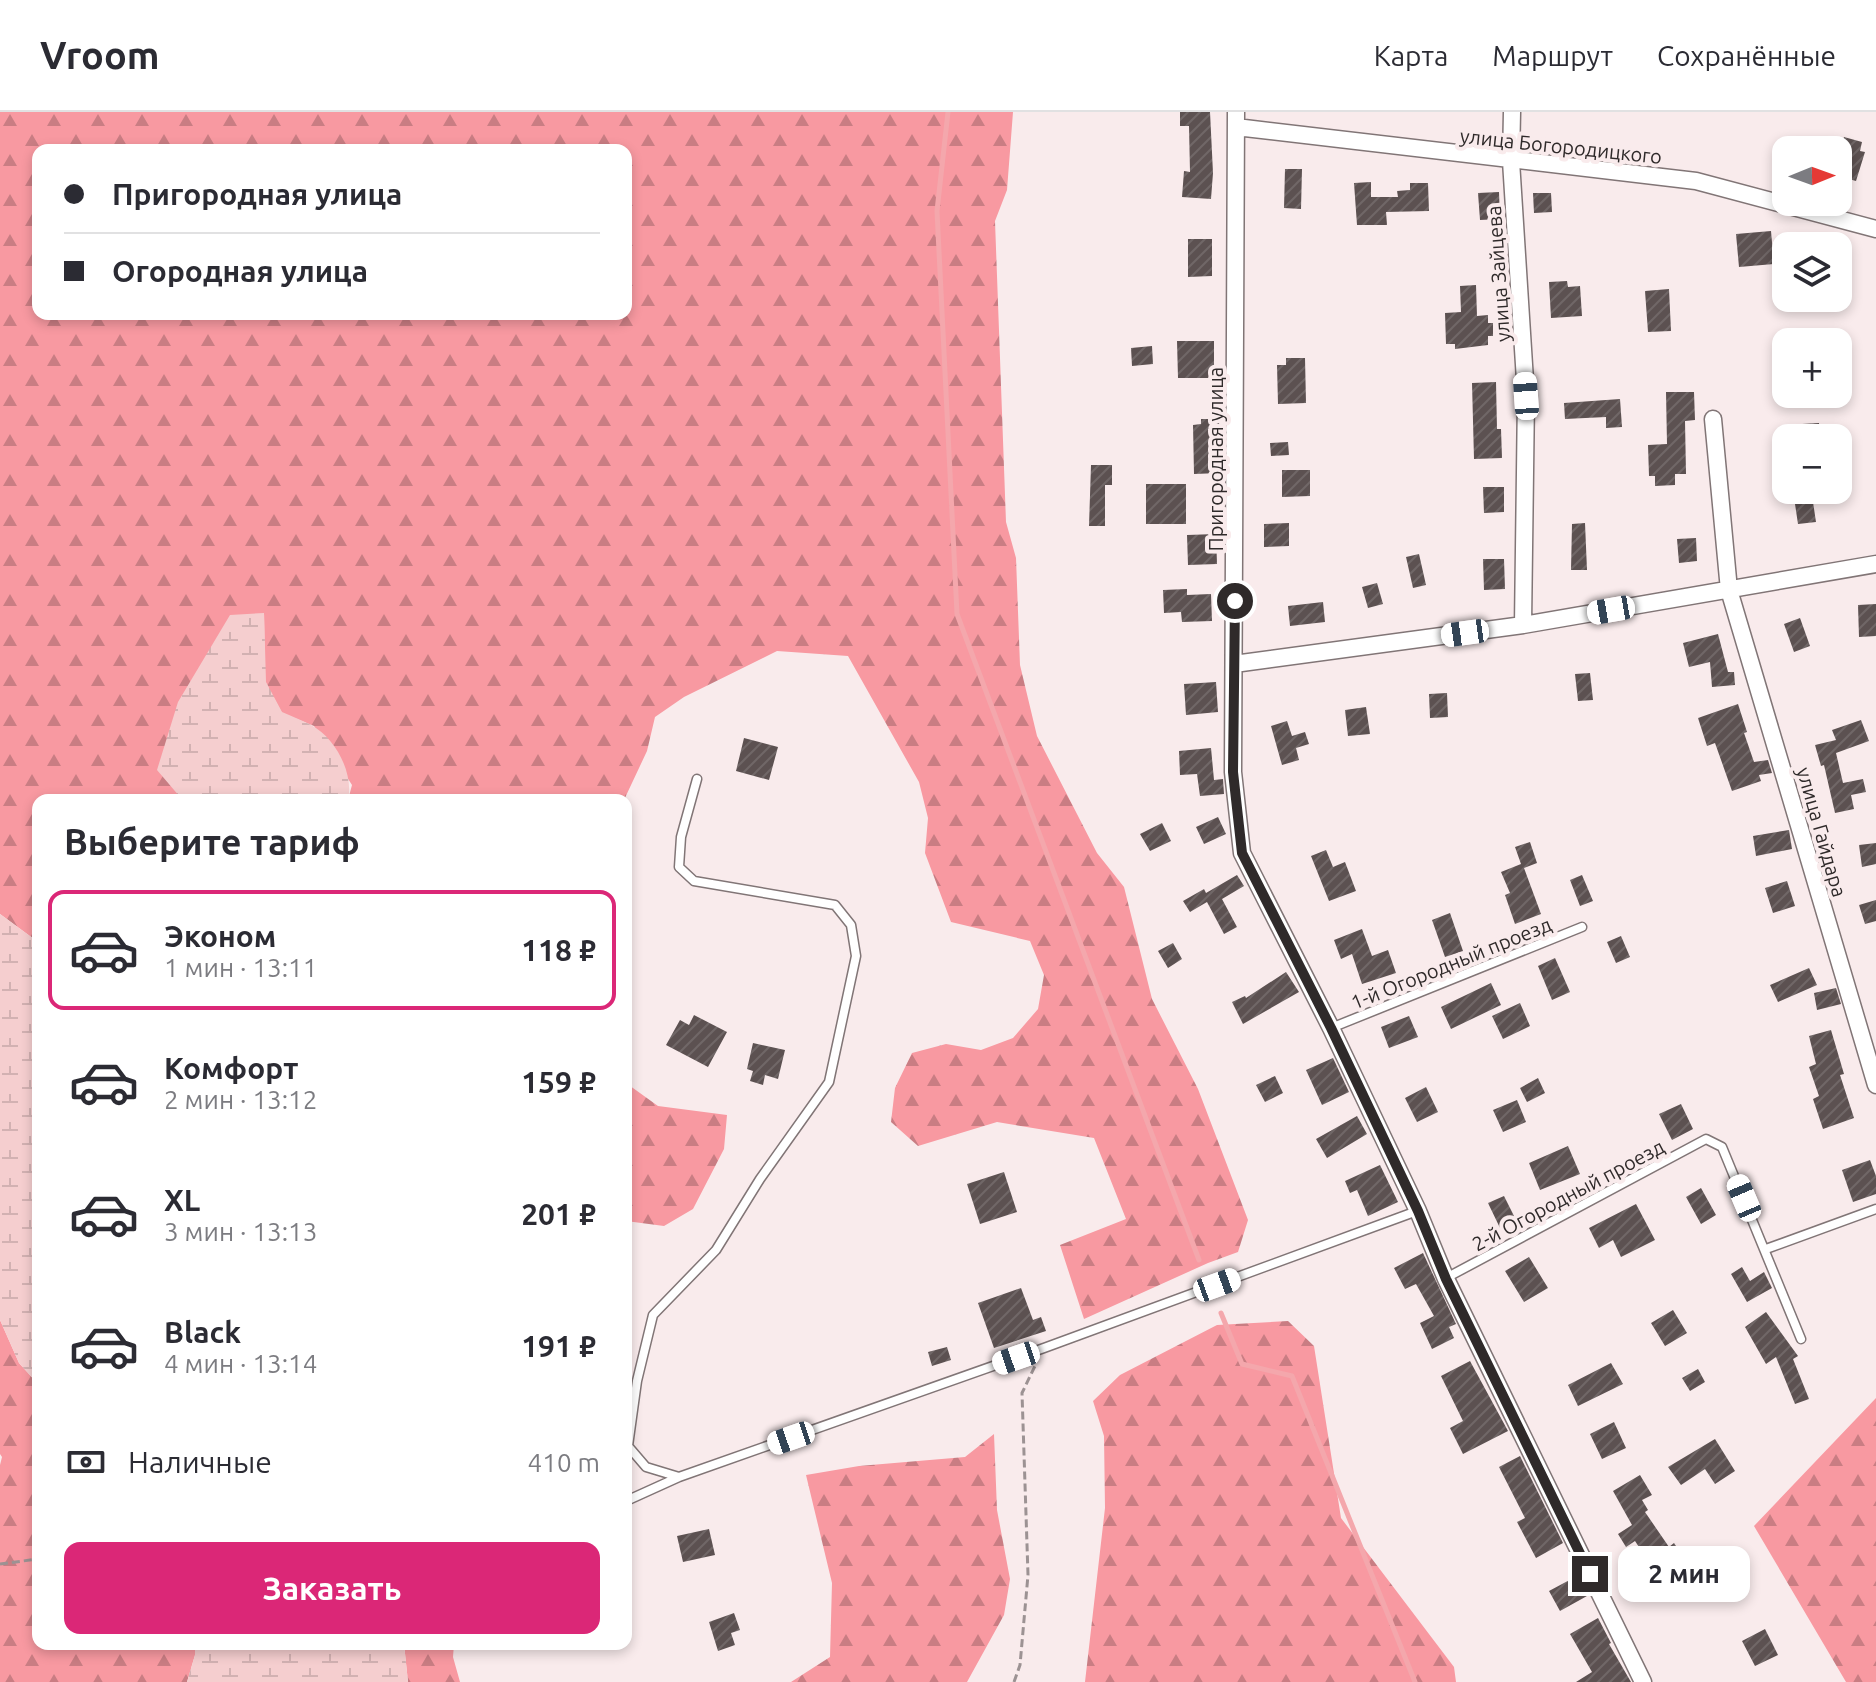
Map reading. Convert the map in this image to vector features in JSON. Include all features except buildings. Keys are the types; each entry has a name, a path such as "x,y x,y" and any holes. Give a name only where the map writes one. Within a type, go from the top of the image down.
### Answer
{"street":[{"name":"улица Зайцева","path":"1512,112 1511,161 1526,396 1523,625"},
{"name":"улица Богородицкого","path":"1236,120 1511,161 1696,181 1876,229"},
{"name":"Пригородная улица","path":"1236,120 1233,772 1242,853 1331,1028"},
{"name":"улица Гайдара","path":"1713,419 1729,590 1876,1085"},
{"path":"1234,664 1523,625 1876,564"},
{"path":"1331,1028 1418,1211 1446,1279 1643,1682"}],"lane":[{"path":"632,1417 653,1315 716,1250 760,1179 829,1082 856,956 851,925 835,905 694,881 679,867 681,837 697,779"},
{"name":"1-й Огородный проезд","path":"1331,1028 1582,927"},
{"name":"2-й Огородный проезд","path":"1446,1279 1706,1139 1722,1147 1766,1249"},
{"path":"1801,1339 1766,1249 1876,1209"},
{"path":"632,1498 679,1477 1418,1211"},
{"path":"632,1451 646,1467 679,1477"}],"path":[{"path":"1014,1682 1020,1665 1028,1575 1022,1393 1044,1348"},
{"path":"0,1564 32,1560"}],"green space":[{"path":"0,112 1013,112 1007,190 995,221 1006,522 1016,558 1020,665 1037,736 1097,853 1124,887 1152,999 1198,1089 1248,1220 1238,1252 1084,1319 1060,1245 1126,1219 1094,1138 997,1122 918,1146 891,1122 895,1088 912,1053 946,1044 981,1050 1013,1038 1038,1009 1044,975 1030,941 951,922 925,853 928,818 919,782 848,656 777,651 684,697 655,717 647,751 627,794 350,794 352,785 314,726 282,713 265,682 264,613 181,794 32,794 32,938 0,914"},
{"path":"264,613 266,682 282,712 320,731 335,748 346,768 349,794 177,794 157,770 178,702 230,615"},
{"path":"0,914 32,938 32,1377 19,1363 0,1320"},
{"path":"632,1087 658,1106 727,1115 724,1149 693,1209 664,1226 632,1222"},
{"path":"0,1320 19,1363 32,1377 32,1650 195,1650 187,1682 0,1682"},
{"path":"1288,1321 1314,1346 1341,1518 1454,1667 1456,1682 1085,1682 1105,1508 1104,1436 1093,1401 1120,1375 1217,1325"},
{"path":"1876,1398 1876,1682 1846,1682 1754,1526"},
{"path":"994,1434 997,1510 1010,1579 1004,1615 967,1682 791,1682 830,1657 832,1583 806,1475 859,1466 965,1457"},
{"path":"195,1650 405,1650 408,1682 187,1682"},
{"path":"405,1650 454,1650 460,1682 408,1682"}],"waterway":[{"path":"948,112 937,211 957,614 1199,1260"},
{"path":"1221,1313 1242,1364 1292,1376 1415,1682"}],"route":[{"path":"1235,601 1233,772 1242,853 1331,1028 1418,1211 1446,1279 1590,1574"}]}
